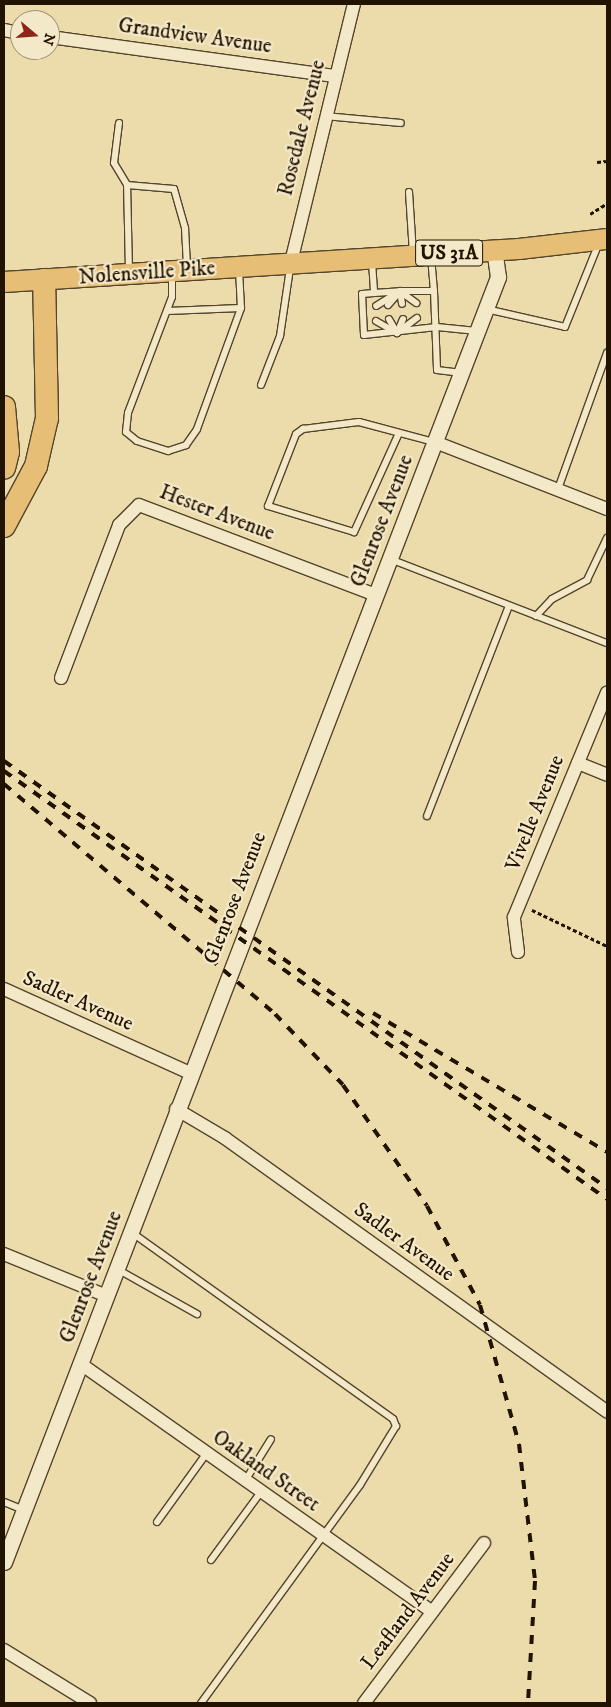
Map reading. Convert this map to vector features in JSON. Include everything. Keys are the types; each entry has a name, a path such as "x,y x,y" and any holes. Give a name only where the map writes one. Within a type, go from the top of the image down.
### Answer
{"highway":[{"path":"4,526 36,466 47,418 44,280"},
{"path":"4,407 8,452 4,468"}],"main road":[{"name":"US 31A","path":"291,262 422,255 604,240"},
{"name":"Nolensville Pike","path":"4,282 239,268 291,262"}],"street":[{"name":"Rosedale Avenue","path":"291,262 324,116 354,4"},
{"name":"Grandview Avenue","path":"60,38 334,76"},
{"name":"Glenrose Avenue","path":"4,1562 107,1296 176,1109 478,332 498,277 494,249"},
{"path":"435,442 607,509"},
{"name":"Hester Avenue","path":"61,678 119,525 139,505 376,594"},
{"name":"Vivelle Avenue","path":"518,952 514,917 607,693"},
{"path":"578,763 607,775"},
{"name":"Sadler Avenue","path":"4,990 190,1073"},
{"name":"Sadler Avenue","path":"176,1109 225,1138 607,1411"},
{"path":"4,1254 107,1296"},
{"name":"Oakland Street","path":"81,1364 206,1454 430,1610"},
{"name":"Leafland Avenue","path":"364,1703 430,1610 484,1544"},
{"path":"4,1650 90,1703"}],"lane":[{"path":"324,116 401,123"},
{"path":"119,123 114,163 127,185 130,275"},
{"path":"127,185 174,189 185,228 180,272 128,413 126,432 137,441 168,452 186,446 197,429 241,308 239,268"},
{"path":"409,192 422,255 434,292 437,327 437,370 462,373"},
{"path":"486,309 565,326 604,240"},
{"path":"372,258 374,293"},
{"path":"261,385 280,336 291,262"},
{"path":"434,292 400,291 362,294 364,335 397,333 437,327 478,332"},
{"path":"400,291 416,303"},
{"path":"400,291 402,304"},
{"path":"388,305 400,291"},
{"path":"376,306 400,291"},
{"path":"167,310 241,308"},
{"path":"397,333 403,318"},
{"path":"397,333 417,318"},
{"path":"389,319 397,333"},
{"path":"376,321 397,333"},
{"path":"558,489 607,353"},
{"path":"400,433 354,532 299,517 268,506 296,434 359,422 435,442"},
{"path":"536,616 552,599 586,580 607,538"},
{"path":"390,559 607,643"},
{"path":"428,816 509,606"},
{"path":"131,1232 394,1419 393,1435 323,1536 201,1703"},
{"path":"117,1269 196,1314"},
{"path":"245,1481 271,1439"},
{"path":"157,1522 206,1454"},
{"path":"211,1560 262,1492"},
{"path":"4,1502 24,1510"}],"path":[{"path":"597,162 607,161"},
{"path":"590,214 606,204"},
{"path":"520,904 607,946"}],"railway":[{"path":"4,761 607,1188"},
{"path":"4,771 607,1199"},
{"path":"4,784 275,1014 343,1085 427,1206 480,1305 519,1444 535,1581 528,1703"},
{"path":"373,1013 607,1152"}]}
